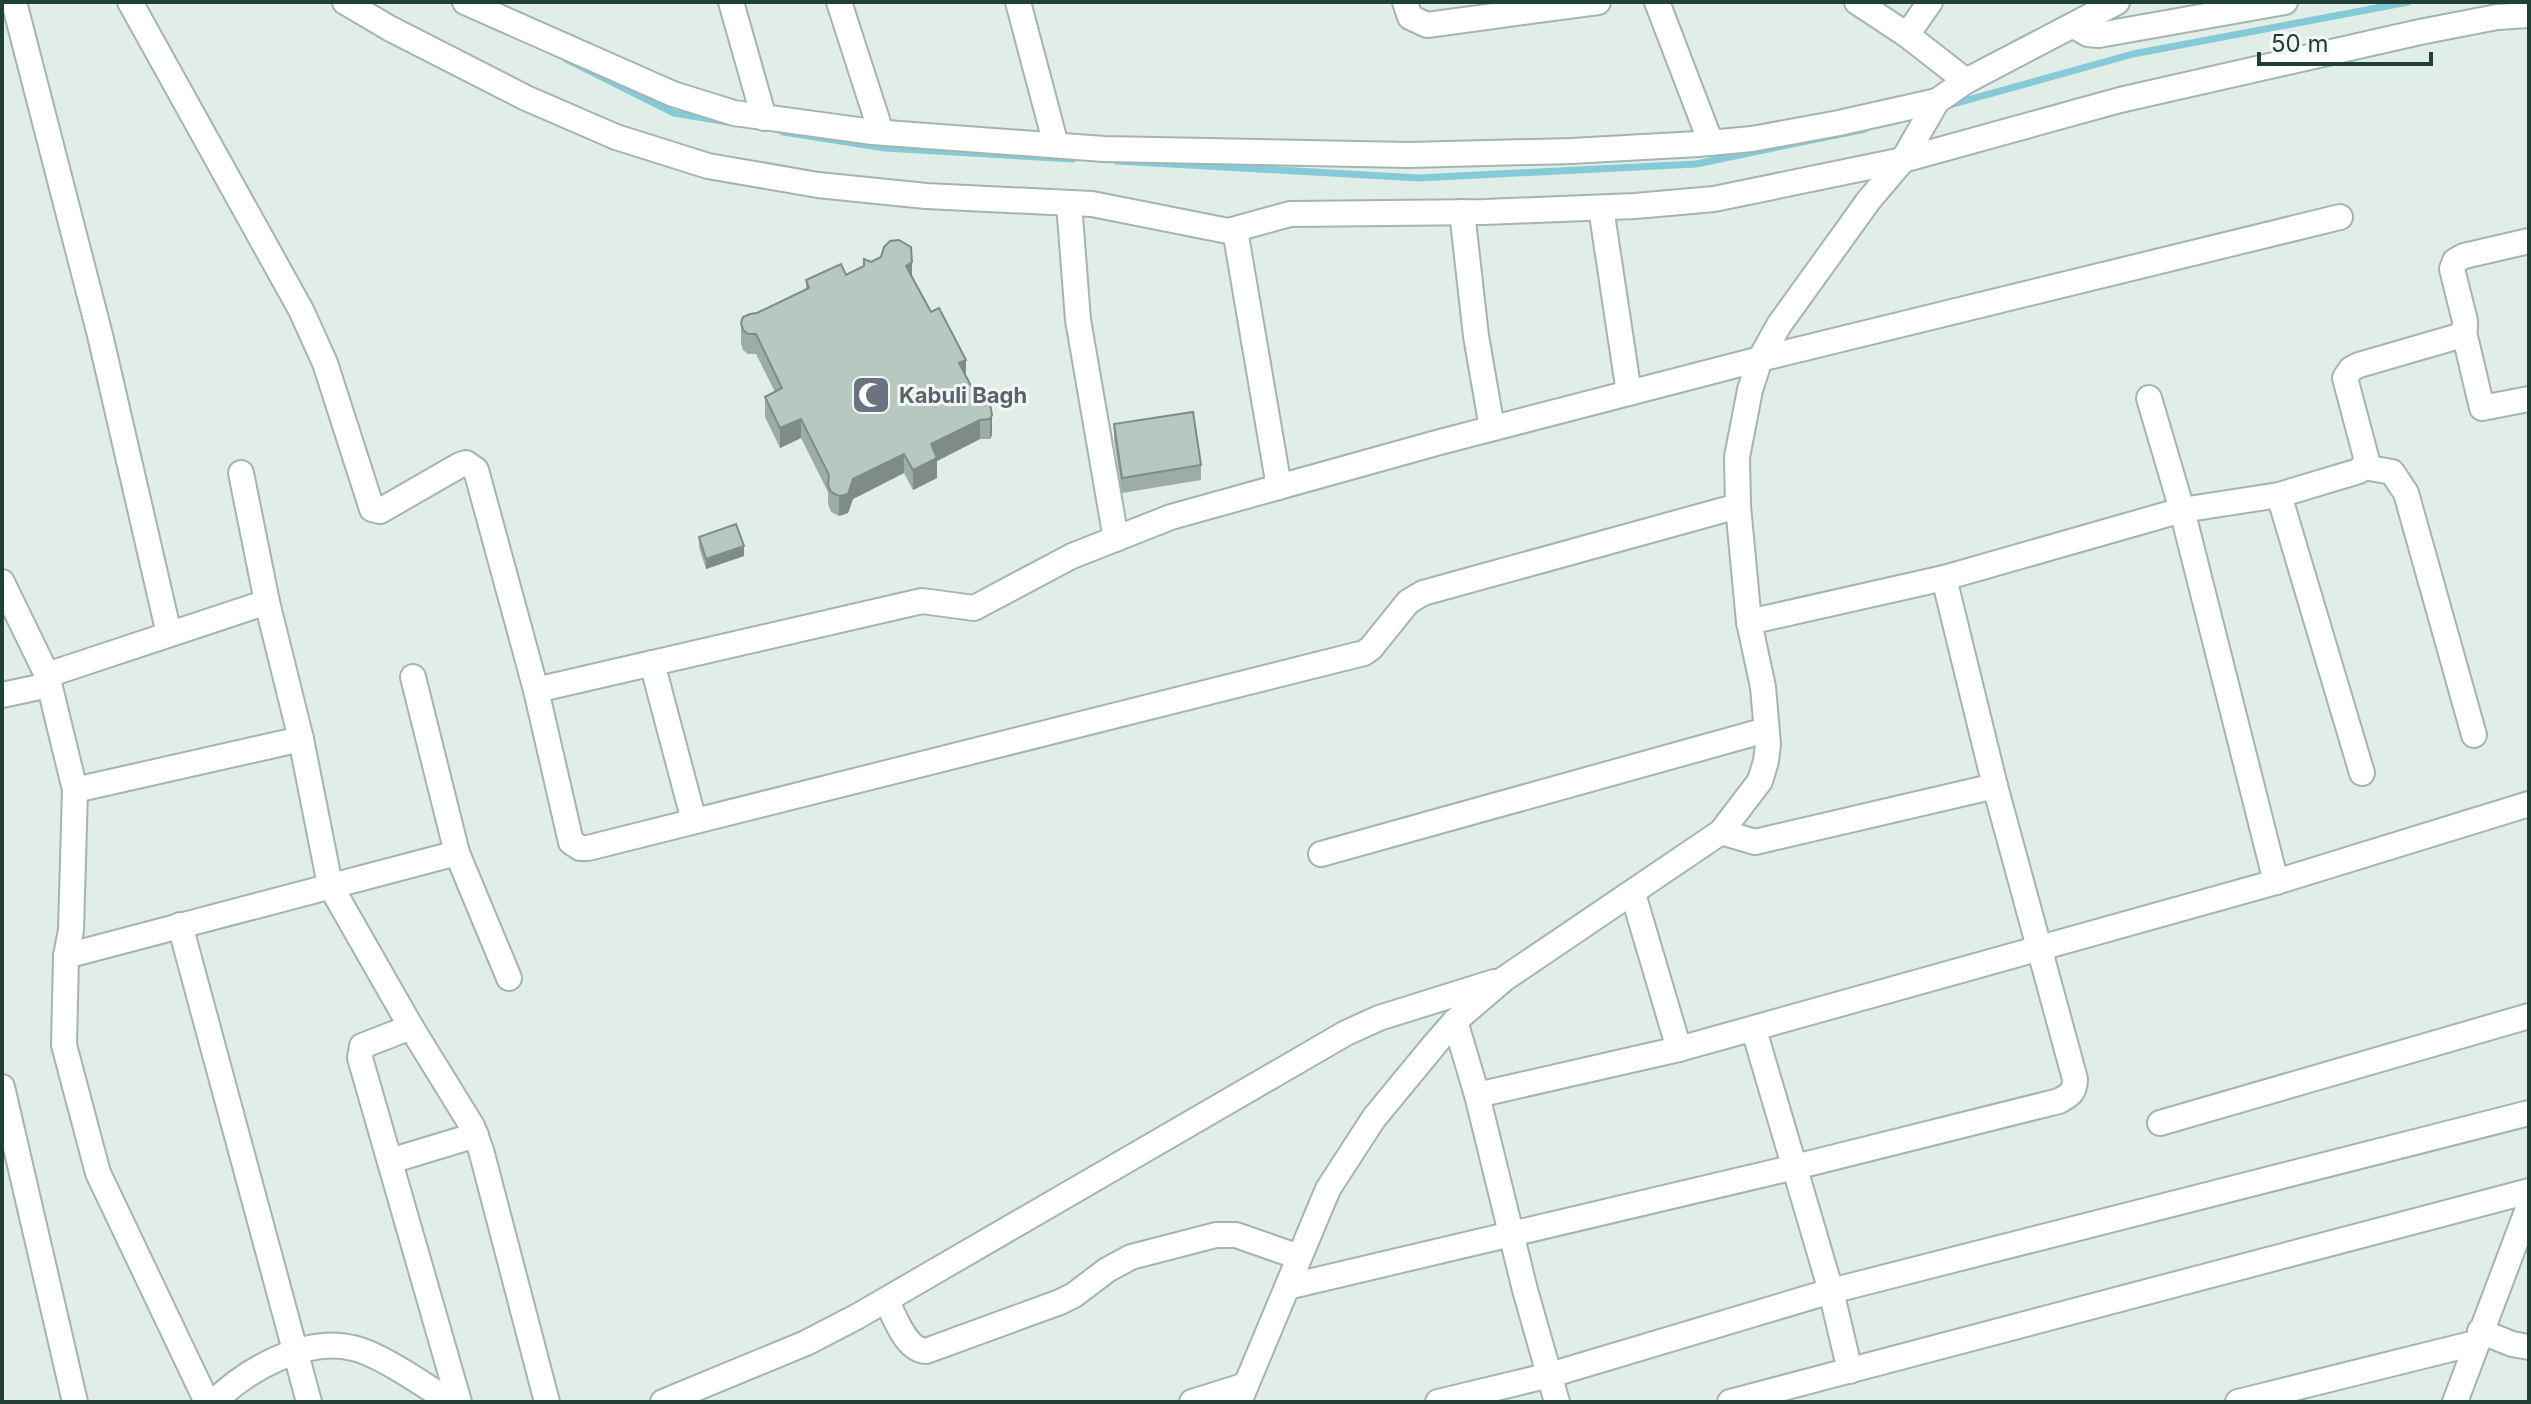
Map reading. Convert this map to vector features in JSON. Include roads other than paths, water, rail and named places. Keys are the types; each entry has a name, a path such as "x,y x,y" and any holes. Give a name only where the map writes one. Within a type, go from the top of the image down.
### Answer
{"street":[{"path":"14,2 100,335 169,634"},
{"path":"130,2 301,310 325,363 372,509 380,511 460,465 466,463 476,470 536,690 574,845 588,848 1364,653 1408,602 1423,593 1738,506"},
{"path":"345,2 526,98 616,137 708,166 845,188 926,196 1092,204 1235,230 1290,214 1601,208 1714,199 2120,100 2420,32 2497,17 2529,15"},
{"path":"465,2 501,10 673,94 734,113 881,132 1056,145 1219,153 1408,155 1571,151 1711,143 1935,104"},
{"path":"731,2 764,118"},
{"path":"839,2 881,132"},
{"path":"1018,2 1056,145"},
{"path":"1405,2 1410,17 1427,25 1598,2"},
{"path":"1657,2 1711,143"},
{"path":"1857,2 1907,35 1966,81"},
{"path":"1907,35 1930,2"},
{"path":"1192,1402 1242,1394 1328,1189 1367,1128 1455,1021 1504,979 1721,832 1760,781 1766,761 1763,687 1749,622 1738,506 1737,457 1750,390 1760,359 1779,325 1906,154 1935,104 1966,81 2117,2"},
{"path":"2074,26 2088,34 2099,35 2285,2"},
{"path":"1069,203 1078,320 1116,539"},
{"path":"1601,208 1629,393"},
{"path":"1462,212 1476,336 1492,428"},
{"path":"536,690 922,601 974,608 1072,556 1171,517 1492,428 1760,359 2340,217"},
{"path":"1235,230 1279,487"},
{"path":"2529,241 2464,256 2453,264 2465,321 2464,332 2482,408 2529,399"},
{"path":"1749,622 1944,578 2182,510 2279,495 2359,471 2364,467 2366,457 2345,378 2347,373 2359,365 2464,332"},
{"path":"2149,398 2182,510 2276,882"},
{"path":"2364,467 2392,472 2406,493 2474,735"},
{"path":"241,473 267,602 301,739 330,885 476,1135 547,1402"},
{"path":"2279,495 2362,773"},
{"path":"1287,1287 1795,1167 2059,1101 2070,1095 2075,1088 2075,1079 1995,786 1944,578"},
{"path":"2,582 48,680 75,790 64,1045 98,1173 207,1402"},
{"path":"2,695 267,602"},
{"path":"652,663 694,821"},
{"path":"413,677 457,853 509,978"},
{"path":"1321,854 1766,730"},
{"path":"75,790 301,739"},
{"path":"1721,832 1755,842 1995,786"},
{"path":"1477,1095 1754,1030 2276,882 2529,804"},
{"path":"66,956 457,853"},
{"path":"1633,894 1679,1049"},
{"path":"180,925 309,1402"},
{"path":"663,1402 708,1394 886,1300 1346,1033 1379,1018 1504,979"},
{"path":"2160,1123 2529,1016"},
{"path":"1455,1021 1557,1402"},
{"path":"411,1027 362,1046 360,1058 459,1402"},
{"path":"1754,1030 1831,1291 1850,1371"},
{"path":"2,1087 75,1402"},
{"path":"1438,1402 1550,1375 1831,1291 2529,1113"},
{"path":"390,1161 476,1135"},
{"path":"1730,1402 2529,1191"},
{"path":"2455,1402 2529,1206"},
{"path":"886,1300 911,1345 918,1351 926,1351 1060,1302 1107,1270 1143,1252 1227,1234 1299,1257"},
{"path":"2238,1402 2478,1337 2529,1347"},
{"path":"214,1402 228,1388 260,1367 296,1351 331,1346 357,1348 428,1394 450,1402"}],"waterway":[{"path":"1946,106 2133,54 2408,2"},
{"path":"566,59 674,113 728,122"},
{"path":"1117,161 1419,178 1696,164 1865,129"},
{"path":"783,132 885,148 1073,159"}],"place":[{"name":"Kabuli Bagh","path":"871,395"}]}
